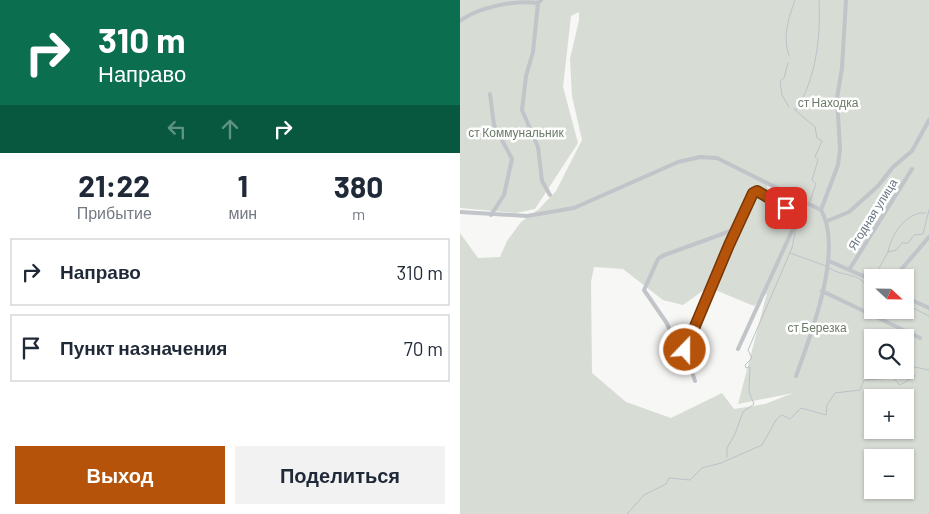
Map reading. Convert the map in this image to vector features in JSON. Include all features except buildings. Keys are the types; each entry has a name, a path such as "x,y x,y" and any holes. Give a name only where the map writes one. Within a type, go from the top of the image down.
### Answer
{"street":[{"path":"821,210 838,165 840,149 837,98 842,68 846,0"},
{"path":"460,21 491,7 510,3 539,1 533,52 526,76 522,110 538,147 542,181 550,194"},
{"path":"490,94 494,125 512,159 504,195 491,215"},
{"path":"827,221 849,212 878,186 893,167 912,151 929,120"},
{"path":"460,212 527,216 574,208 678,162 700,157 717,158 785,191 821,210 827,221 829,263 813,329 796,376"},
{"name":"Ягодная улица","path":"849,270 912,169"},
{"path":"695,381 685,350 736,229 753,193 757,191 776,200 791,212 796,222 738,349"},
{"path":"776,200 785,191"},
{"path":"685,350 680,350 666,322 644,290 658,259 662,256 736,229"},
{"path":"902,269 929,237"},
{"path":"829,263 864,277"},
{"path":"822,291 920,338"},
{"path":"914,301 929,308"}],"green space":[{"path":"460,0 929,0 929,514 460,514 460,233 478,258 500,257 507,241 521,222 539,209 556,191 582,140 572,96 570,59 579,20 579,12 571,16 563,87 578,143 535,209 516,213 460,208","holes":["767,184 798,200 796,209 767,188","594,267 623,269 663,300 683,305 708,287 754,306 767,293 738,404 793,393 765,404 734,409 722,393 671,418 626,402 592,373 591,282"]}],"waterway":[{"path":"789,55 786,34 795,0"},
{"path":"796,110 808,85 816,57 819,0"},
{"path":"788,63 784,78 780,81 782,95 789,107"},
{"path":"794,109 815,127 817,138 822,141 815,157 818,160 812,180 816,184 810,201"},
{"path":"727,457 727,448 735,434 743,412 754,404 749,392 750,367 746,368 745,365 752,358 748,350 792,248 798,217 806,206"},
{"path":"878,269 888,252 896,250 902,243 908,243 914,235 923,234 929,210"},
{"path":"888,252 896,231 901,225 912,216 926,213"},
{"path":"790,253 826,266"},
{"path":"829,268 858,278 864,283"},
{"path":"914,308 929,316"},
{"path":"627,514 644,495 666,484 669,478 690,480 702,468 721,463 762,445 776,420 782,415 790,419 801,408 826,415 827,405 835,393 860,390 864,380 893,378 900,385 915,376 911,371 915,367 929,370"}],"route":[{"path":"685,350 753,193 757,191 776,200 786,208"}],"park label":[{"name":"ст Находка","path":"828,102"},
{"name":"ст Коммунальник","path":"516,132"},
{"name":"ст Березка","path":"817,327"}]}
